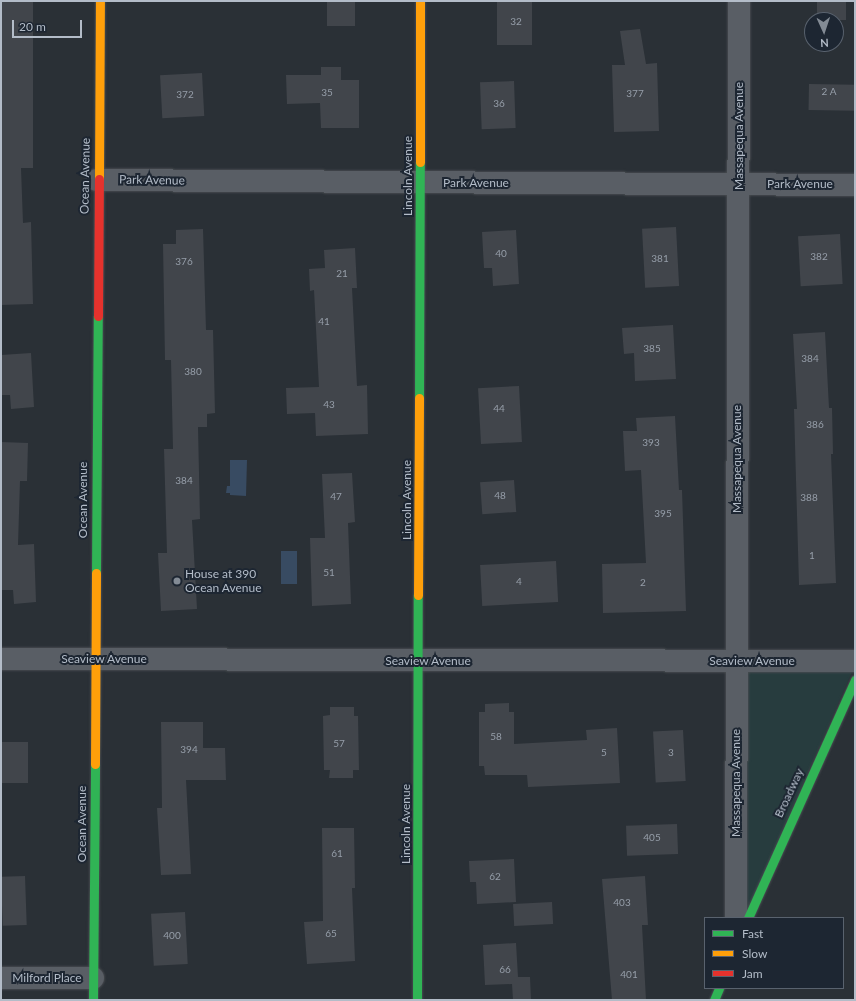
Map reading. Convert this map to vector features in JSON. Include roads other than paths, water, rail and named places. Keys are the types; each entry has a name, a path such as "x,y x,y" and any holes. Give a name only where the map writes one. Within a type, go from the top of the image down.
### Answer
{"street":[{"name":"Ocean Avenue","path":"93,1000 97,180 100,1"},
{"name":"Lincoln Avenue","path":"417,1000 420,1"},
{"name":"Massapequa Avenue","path":"736,917 739,1"},
{"name":"Park Avenue","path":"97,180 855,185"},
{"name":"Seaview Avenue","path":"1,659 855,661"},
{"name":"Broadway","path":"748,917 781,840 855,680"},
{"name":"Milford Place","path":"1,978 93,978"},
{"path":"714,1000 719,989"}],"water":[{"path":"230,460 247,460 246,496 230,495 230,493 226,493 227,486 230,486"},
{"path":"281,551 297,551 297,584 281,584"}],"place":[{"name":"House at 390 Ocean Avenue","path":"177,581"}]}
